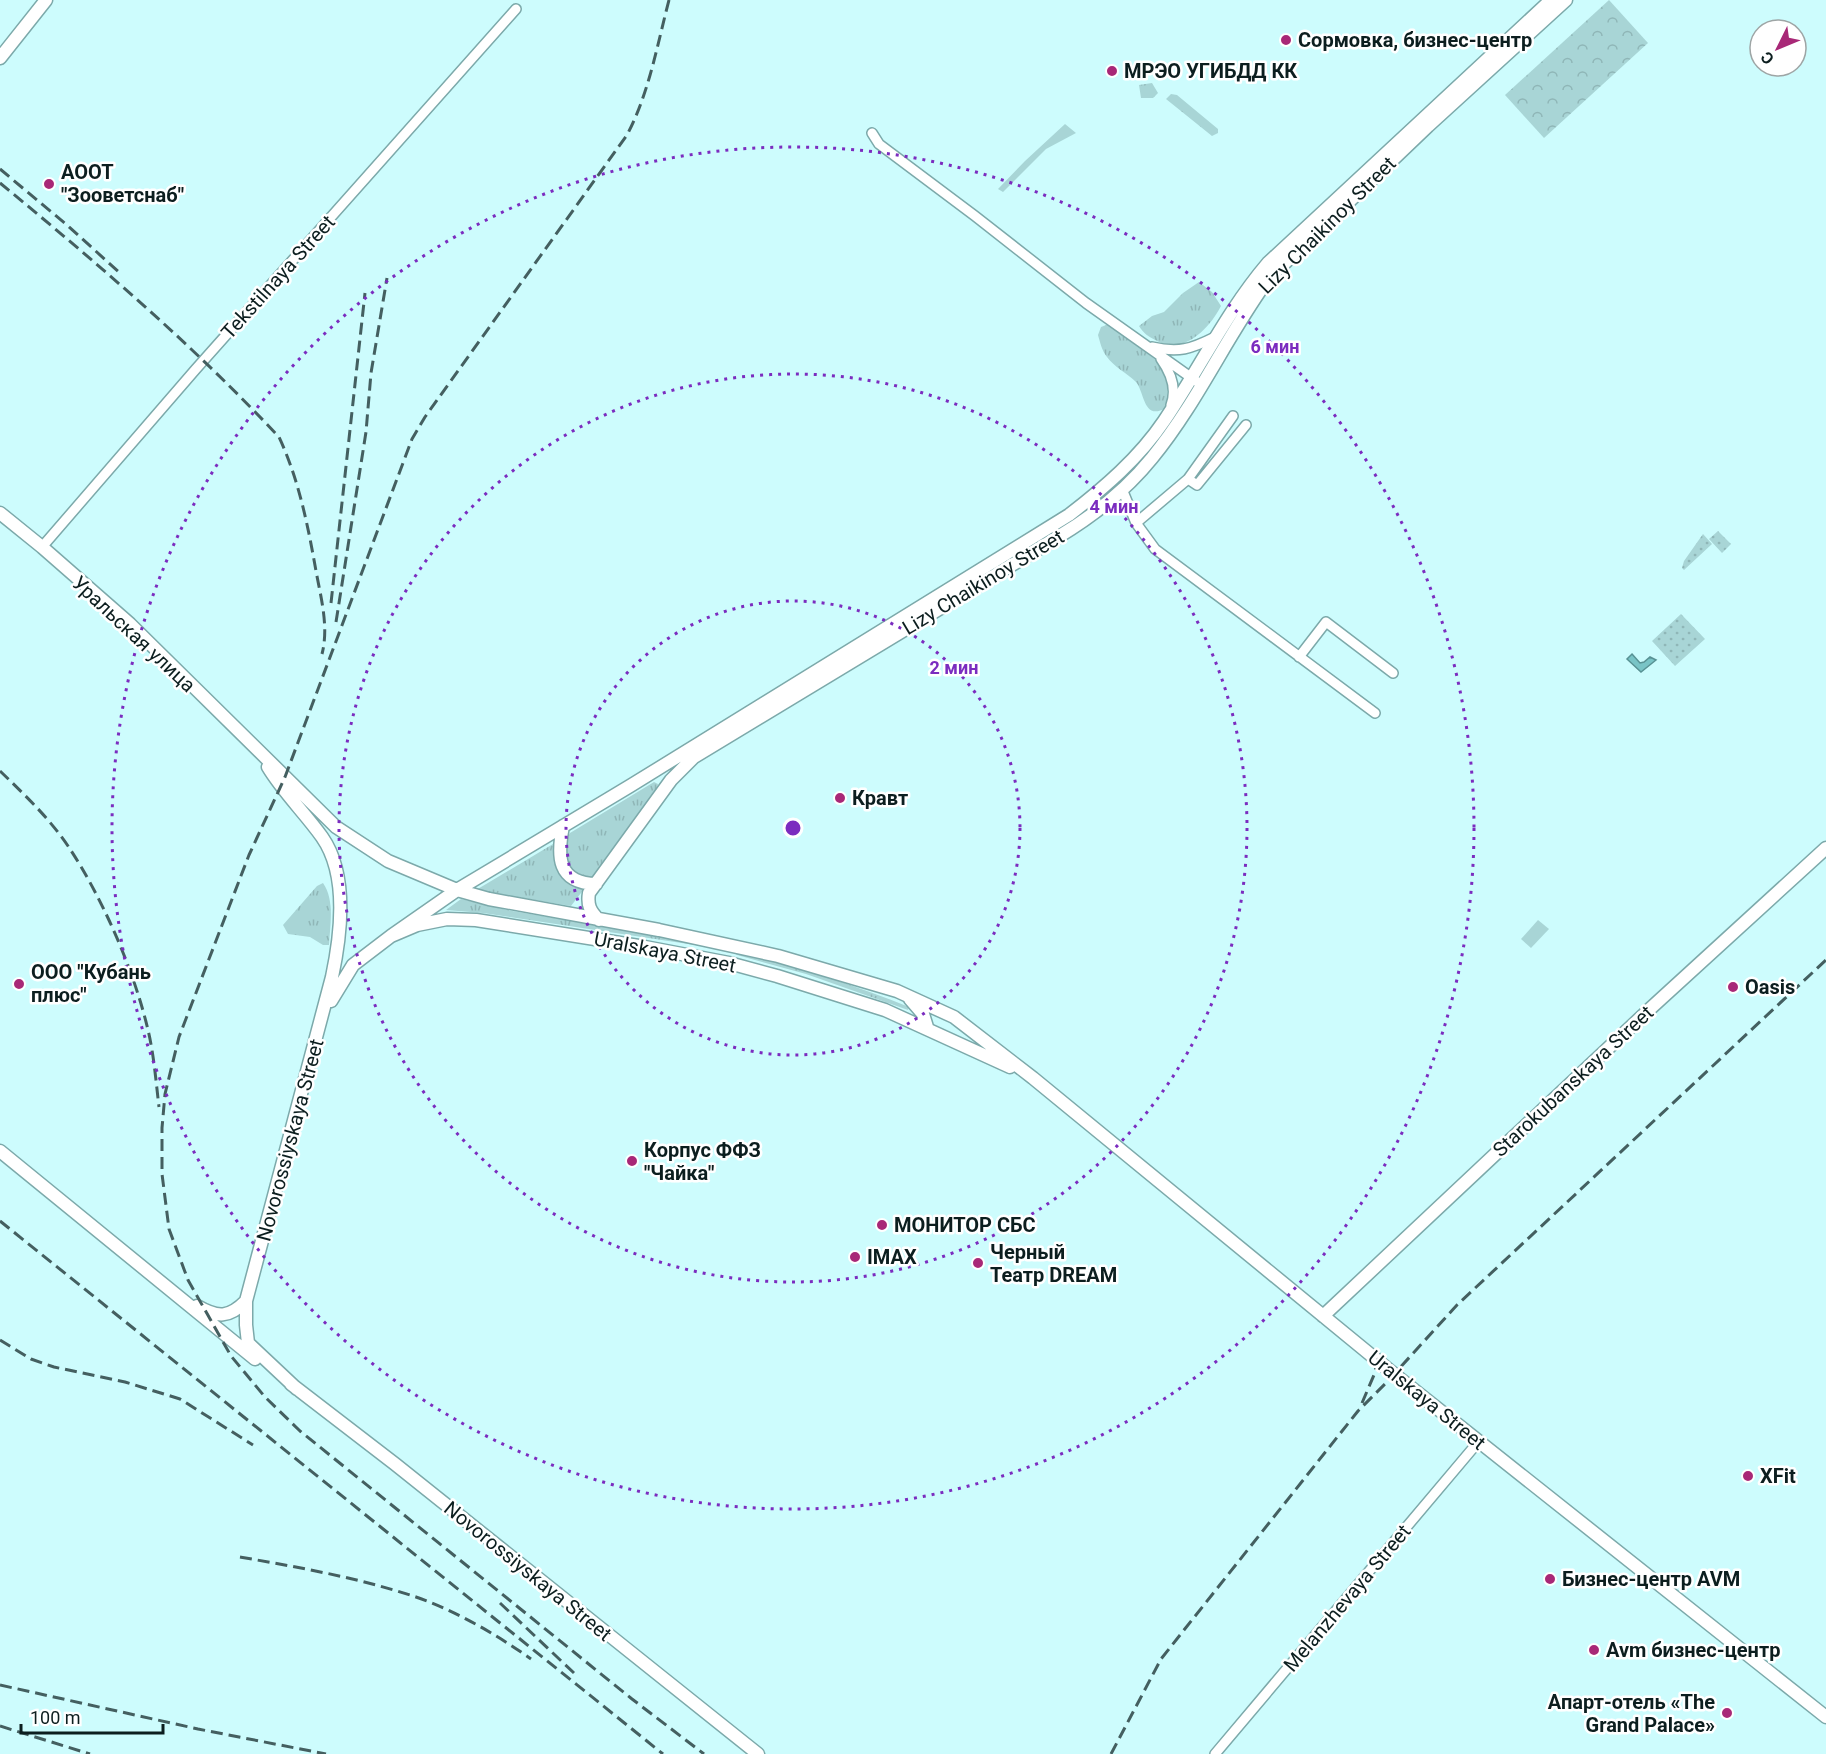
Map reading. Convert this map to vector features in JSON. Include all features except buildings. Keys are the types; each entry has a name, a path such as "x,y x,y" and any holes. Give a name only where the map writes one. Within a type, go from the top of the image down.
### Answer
{"main road":[{"path":"0,58 46,0"},
{"name":"Lizy Chaikinoy Street","path":"699,748 1070,515 1093,496 1134,458 1165,420 1196,381 1269,278 1517,38 1551,0"},
{"name":"Lizy Chaikinoy Street","path":"699,748 1077,525 1122,489 1152,459 1174,428 1215,337 1241,297 1268,263 1517,38 1566,0"},
{"path":"0,514 130,624 207,702"},
{"name":"Уральская улица","path":"207,702 263,758 281,787 323,839 334,863"},
{"name":"Уральская улица","path":"207,702 312,806 354,840"},
{"path":"391,936 457,890 630,786 699,748"},
{"path":"599,920 590,912 589,893 671,780 694,757 699,748"},
{"path":"563,826 559,844 560,860 566,871 575,880 596,884"},
{"path":"334,863 336,850 345,842 354,840"},
{"name":"Uralskaya Street","path":"354,840 388,861 457,890 519,906 659,930 778,956 908,996 954,1017 1033,1078 1323,1316 1826,1717"},
{"name":"Starokubanskaya Street","path":"1323,1316 1635,1023 1826,848"},
{"name":"Novorossiyskaya Street","path":"297,1389 248,1343 246,1301 322,1020 339,945 340,903 334,863"},
{"name":"Uralskaya Street","path":"322,1020 343,979 353,965 391,936 417,925 447,919 476,920 634,945 729,963 777,976 885,1010 1033,1078"},
{"path":"699,939 723,954 729,963"},
{"path":"908,996 923,1014 927,1028"},
{"name":"Novorossiyskaya Street","path":"0,1151 253,1357 297,1389 758,1754"},
{"path":"168,1289 214,1315 228,1314 246,1301"}],"street":[{"name":"Tekstilnaya Street","path":"41,547 516,9"},
{"path":"872,134 879,144 1086,303 1196,381"},
{"path":"1146,346 1169,351 1184,350 1196,347 1215,337"},
{"path":"1146,346 1161,359 1172,381 1174,397 1165,420"},
{"path":"1136,523 1188,479 1233,416"},
{"path":"1188,479 1197,485 1246,425"},
{"path":"1122,489 1136,523 1155,549 1375,713"},
{"path":"1299,657 1326,622 1393,673"},
{"name":"Melanzhevaya Street","path":"1215,1754 1479,1441"}],"green space":[{"path":"1609,0 1648,43 1544,138 1505,95"},
{"path":"1152,83 1158,93 1153,98 1141,98 1139,85"},
{"path":"1171,94 1177,95 1218,129 1218,133 1212,136 1166,99"},
{"path":"1065,124 1076,133 1046,149 1003,192 998,189 1025,161"},
{"path":"1199,282 1212,292 1221,306 1203,331 1177,345 1157,341 1143,331 1139,326 1152,316 1164,312 1183,293"},
{"path":"1109,324 1161,364 1168,382 1166,408 1153,411 1149,408 1136,382 1105,355 1098,335 1101,327"},
{"path":"1718,531 1731,544 1722,553 1709,539"},
{"path":"1703,534 1712,544 1684,570 1682,568 1684,561"},
{"path":"1681,614 1705,639 1675,666 1652,641"},
{"path":"654,782 658,784 657,789 592,879 583,877 570,869 565,857 565,849 570,833"},
{"path":"553,844 557,867 564,878 584,889 571,906 476,890"},
{"path":"323,883 330,905 329,945 323,945 310,937 288,934 283,925 317,886"},
{"path":"461,899 507,910 708,944 708,947 483,913 446,910"},
{"path":"1538,920 1549,929 1531,948 1521,939"},
{"path":"736,950 845,983 909,1007 908,1010 806,974 737,955 732,951"}],"water":[{"path":"1632,654 1640,663 1650,657 1656,660 1641,672 1627,659"}],"railway":[{"path":"669,0 647,86 627,135 425,417 412,439 285,777 249,855 179,1037 165,1094 162,1174 169,1229 188,1280 231,1356 265,1397 300,1431 632,1699 704,1754"},
{"path":"0,169 121,274"},
{"path":"0,183 179,337 279,437 297,486 310,537 324,612 325,633 322,654"},
{"path":"336,622 366,432 371,373 387,278"},
{"path":"331,603 365,293"},
{"path":"0,771 61,836 81,866 105,911 126,959 142,1007 152,1049 159,1107"},
{"path":"1111,1754 1161,1659 1358,1411 1457,1305 1826,960"},
{"path":"0,1221 663,1754"},
{"path":"0,1340 31,1359 54,1367 125,1382 180,1399 253,1445"},
{"path":"1362,1403 1374,1375 1380,1352"},
{"path":"240,1557 347,1578 426,1600 473,1622 531,1659"},
{"path":"500,1603 574,1673"},
{"path":"0,1685 198,1729 326,1754"},
{"path":"0,1726 90,1754"}],"place":[{"name":"Сормовка, бизнес-центр","path":"1286,40"},
{"name":"МРЭО УГИБДД КК","path":"1112,71"},
{"name":"АООТ \"Зооветснаб\"","path":"49,184"},
{"name":"Кравт","path":"840,798"},
{"name":"ООО \"Кубань плюс\"","path":"19,984"},
{"name":"Oasis","path":"1733,987"},
{"name":"Корпус ФФЗ \"Чайка\"","path":"632,1161"},
{"name":"МОНИТОР СБС","path":"882,1225"},
{"name":"IMAX","path":"855,1257"},
{"name":"Черный Театр DREAM","path":"978,1263"},
{"name":"XFit","path":"1748,1476"},
{"name":"Бизнес-центр AVM","path":"1550,1579"},
{"name":"Avm бизнес-центр","path":"1594,1650"},
{"name":"Апарт-отель «The Grand Palace»","path":"1727,1713"}]}
